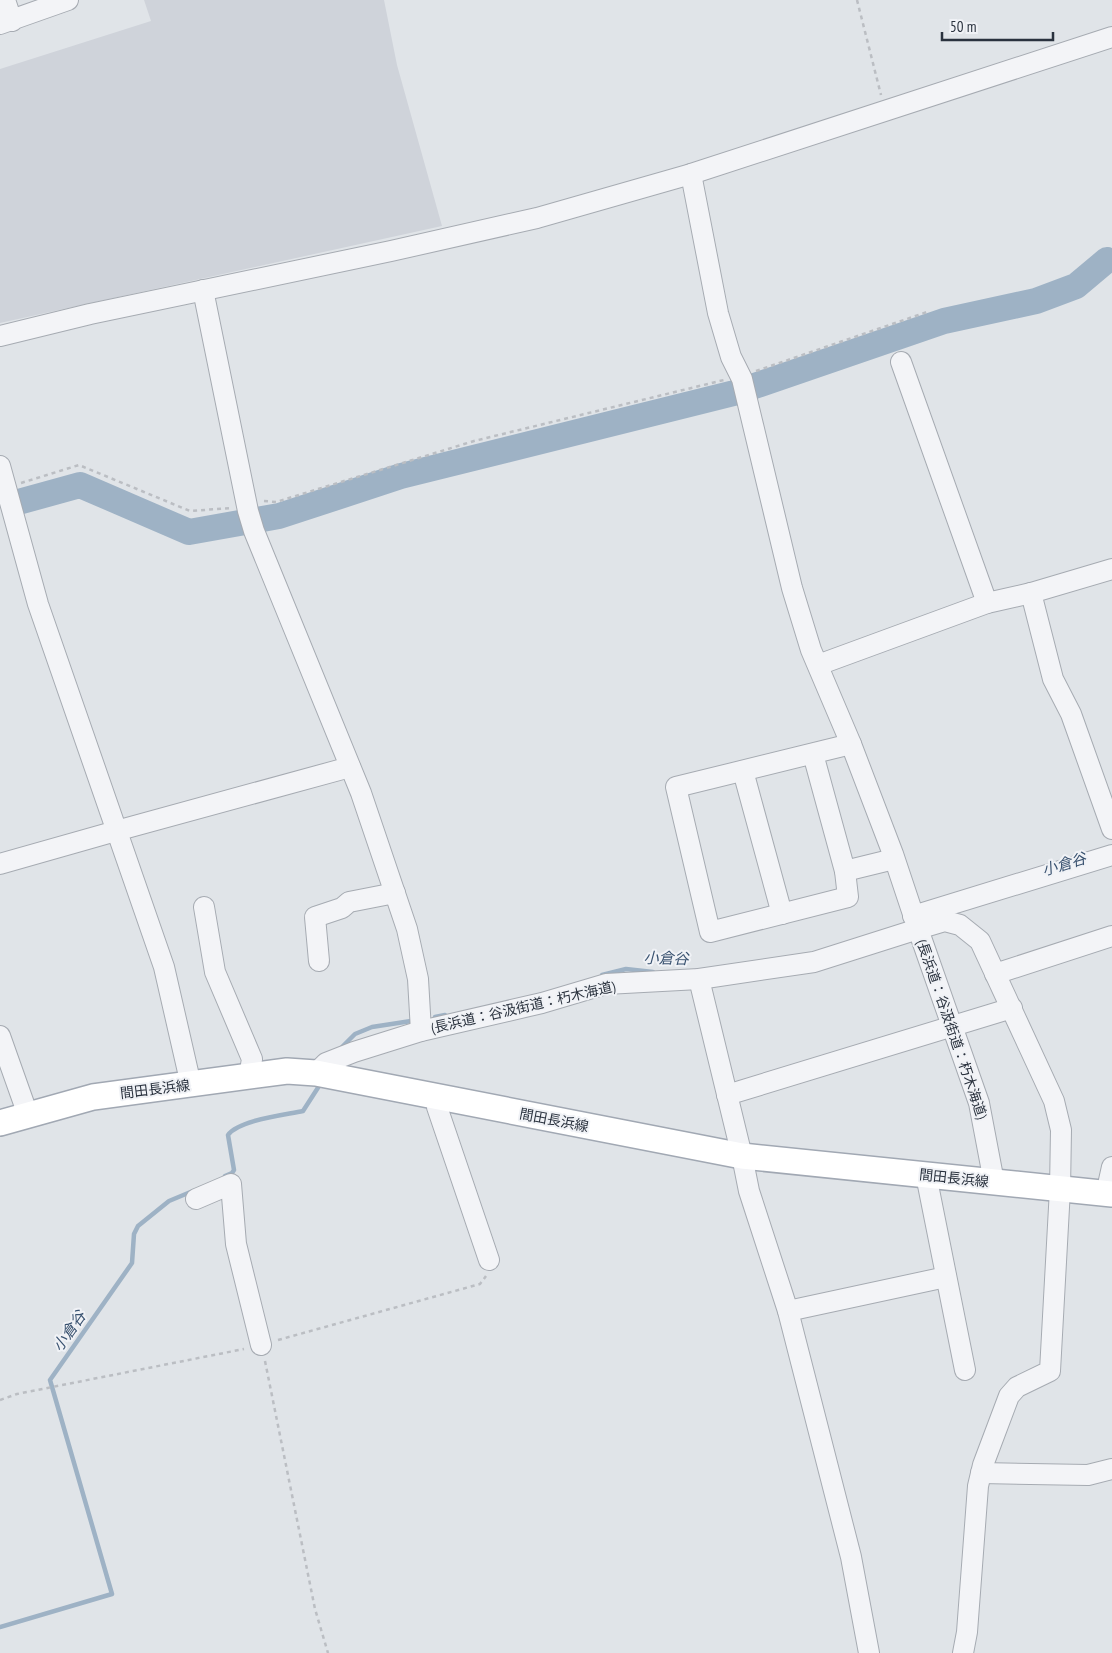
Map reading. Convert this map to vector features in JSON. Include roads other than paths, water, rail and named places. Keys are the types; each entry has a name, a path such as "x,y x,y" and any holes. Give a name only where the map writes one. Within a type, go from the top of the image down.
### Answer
{"main road":[{"name":"間田長浜線","path":"0,1124 93,1097 287,1071 316,1072 742,1156 1109,1194"}],"street":[{"path":"5,0 6,22 68,0"},
{"path":"0,336 90,314 391,251 537,218 691,174 1112,37"},
{"path":"691,174 718,314 731,357 742,377 792,588 811,650 852,744 916,922"},
{"path":"203,290 247,506 254,531 361,793 407,929 418,979 421,1031"},
{"path":"901,362 987,603"},
{"path":"0,466 38,604 164,967 191,1085"},
{"path":"818,665 987,603 1031,593 1112,569"},
{"path":"1031,593 1052,679 1071,714 1112,829"},
{"path":"813,754 845,870 848,897 710,932 676,787 852,744"},
{"path":"0,864 116,830 350,767"},
{"path":"743,770 782,914"},
{"path":"916,922 1112,855"},
{"path":"845,870 894,859"},
{"path":"319,961 315,917 342,908 349,902 394,893"},
{"path":"204,907 215,972 252,1058 249,1077"},
{"path":"916,922 945,921 960,925 980,941 1054,1101 1060,1130 1060,1189 1050,1371 1017,1387 1009,1396 983,1465 978,1486 964,1653"},
{"name":"(長浜道：谷汲街道：朽木海道)","path":"316,1072 326,1063 421,1031 542,1003 606,984 699,979 814,962 916,922 980,1103 994,1182"},
{"path":"995,974 1112,936"},
{"path":"699,979 749,1191 788,1311 851,1557 869,1653"},
{"path":"727,1095 1012,1008"},
{"path":"0,1036 28,1115"},
{"path":"437,1097 436,1108 489,1260"},
{"path":"1109,1194 1112,1168"},
{"path":"926,1175 965,1370"},
{"path":"196,1199 230,1184 236,1244 261,1345"},
{"path":"788,1311 946,1277"},
{"path":"981,1473 1088,1474 1112,1468"}],"waterway":[{"path":"22,501 80,485 189,532 279,516 401,476 734,393 944,321 1036,301 1076,286 1107,260"},
{"name":"小倉谷","path":"602,975 626,969 653,972"},
{"name":"小倉谷","path":"435,1017 445,1015"},
{"name":"小倉谷","path":"342,1047 355,1034 372,1027 411,1021"},
{"name":"小倉谷","path":"225,1176 234,1170 228,1135 242,1125 274,1116 303,1111 321,1083"},
{"name":"小倉谷","path":"0,1627 112,1594 50,1380 132,1263 134,1234 138,1226 169,1201 193,1191"}]}
